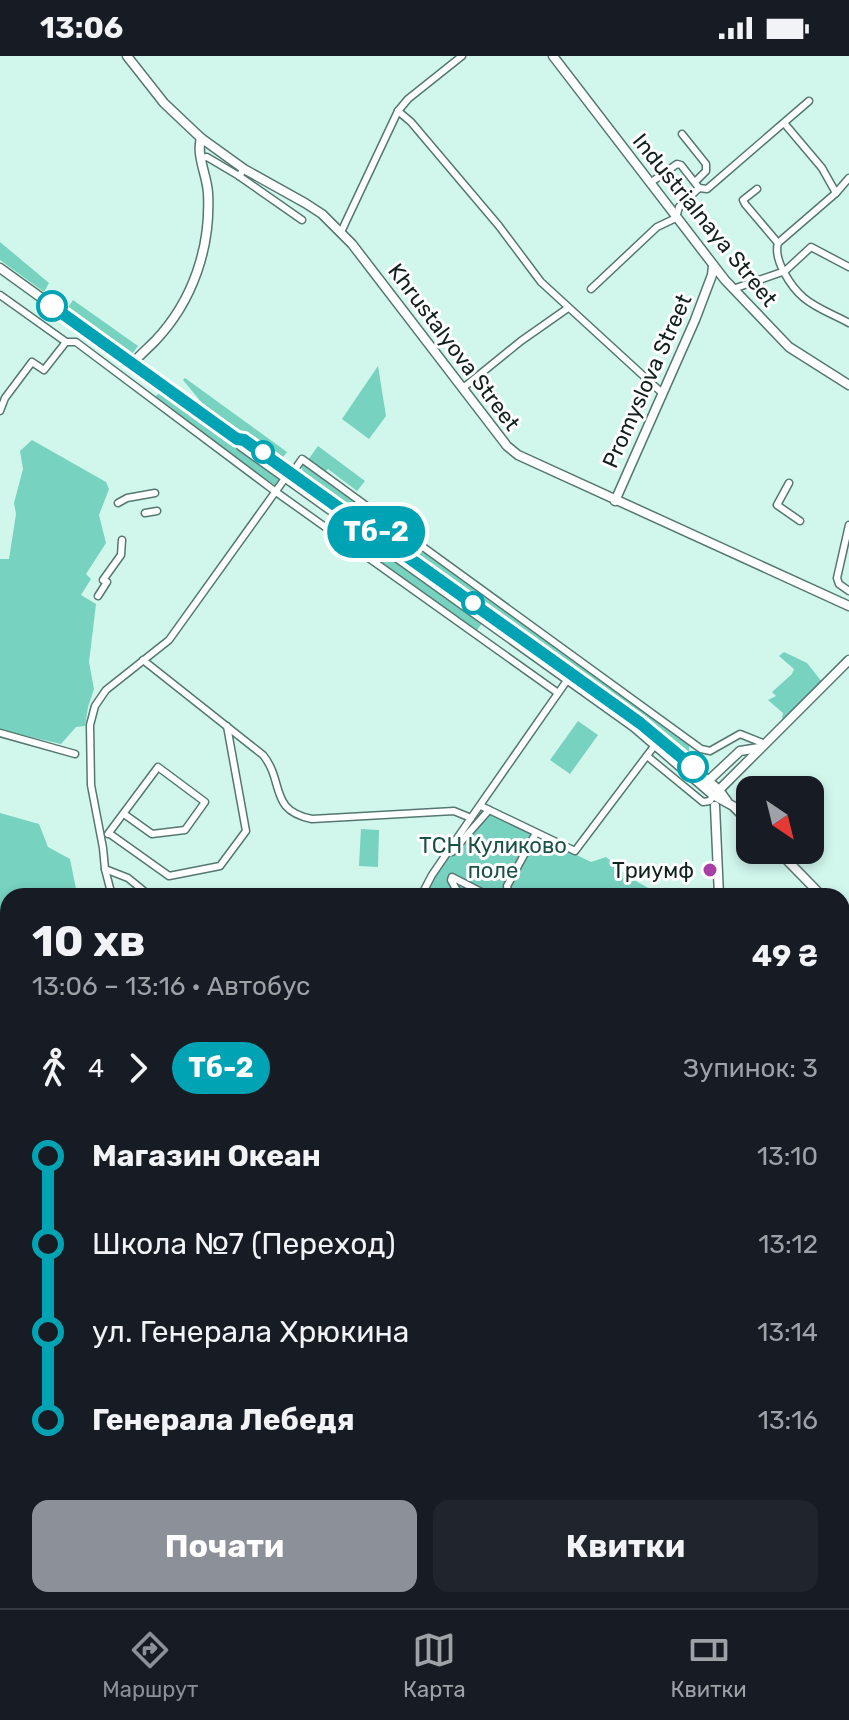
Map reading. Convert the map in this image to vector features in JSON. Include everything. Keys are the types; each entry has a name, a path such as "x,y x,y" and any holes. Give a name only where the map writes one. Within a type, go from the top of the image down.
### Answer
{"main road":[{"name":"Khrustalyova Street","path":"127,56 164,103 242,173 305,203 341,232 507,446 518,455 849,606"},
{"name":"Industrialnaya Street","path":"553,56 713,271"},
{"path":"133,363 156,340 196,279 207,239 209,217 201,138"},
{"path":"0,268 237,439 241,446 289,475 640,723 713,795 717,822"},
{"name":"Promyslova Street","path":"615,501 695,320 713,271 725,280"},
{"name":"Industrialnaya Street","path":"725,280 789,347 849,385"},
{"path":"289,475 568,679 736,810"},
{"path":"713,795 849,660"},
{"path":"713,795 740,751 763,746"},
{"path":"740,751 746,753 747,760"},
{"path":"719,888 718,811 727,802 727,788 732,776"},
{"path":"791,864 814,888"}],"street":[{"path":"341,232 398,111 408,99 462,56"},
{"path":"650,183 677,164 697,185 709,187 809,101"},
{"path":"398,111 411,122 499,226 541,282 661,392"},
{"path":"784,123 822,168 836,193"},
{"path":"591,289 657,227 676,218 679,207 706,171 706,164 682,134"},
{"path":"201,158 207,157 242,173 302,220"},
{"path":"849,178 778,243 776,250 785,271 804,298 849,323"},
{"path":"757,189 743,200 778,243"},
{"path":"669,209 679,207"},
{"path":"733,289 785,271 811,247 849,267"},
{"path":"0,295 66,342 76,342 276,492 558,693"},
{"path":"463,388 568,308"},
{"path":"0,411 5,398 32,362 44,370 66,342"},
{"path":"123,378 133,363"},
{"path":"149,398 160,383"},
{"path":"110,888 91,785 90,725 95,706 106,690 169,640 302,459 705,751 715,749 740,734 763,746"},
{"path":"789,483 777,505 800,521"},
{"path":"118,503 127,498 155,493"},
{"path":"145,513 157,511"},
{"path":"849,525 837,578 839,584 849,591"},
{"path":"98,596 107,582 103,580 121,555 122,540"},
{"path":"143,660 267,759 282,803 302,817 454,811 471,818"},
{"path":"427,888 432,875 568,679"},
{"path":"101,833 110,834 169,876 220,866 246,831 227,726"},
{"path":"0,733 75,754"},
{"path":"481,806 575,851 655,745"},
{"path":"647,756 703,802 713,795"},
{"path":"110,834 124,814 158,767 205,802 185,830 152,834 124,814"},
{"path":"429,888 450,854 489,810"},
{"path":"507,888 536,833"},
{"path":"105,869 128,878 140,888"},
{"path":"456,888 452,877 473,888"}],"green space":[{"path":"0,242 49,283 44,292 0,260"},
{"path":"73,300 138,346 132,354 67,309"},
{"path":"378,366 386,416 369,439 342,419"},
{"path":"185,378 287,452 281,460 202,403 183,380"},
{"path":"160,392 283,479 277,487 155,397"},
{"path":"32,440 106,482 109,489 99,515 106,543 86,574 91,579 81,595 96,604 89,662 94,689 85,726 76,727 61,744 0,730 0,559 9,559 16,514 14,503 23,469 20,451"},
{"path":"318,446 365,481 357,491 328,469 325,472 308,460"},
{"path":"303,463 689,743 689,756 305,476 301,466"},
{"path":"342,524 482,623 476,632 337,531"},
{"path":"784,652 807,663 822,682 786,718 782,718 783,713 768,700 776,696 772,692 794,669 779,656"},
{"path":"578,721 598,735 570,774 550,760"},
{"name":"ТСН Куликово поле","path":"482,809 591,862 606,857 629,877 648,888 428,888"},
{"path":"0,813 39,824 48,847 70,859 76,888 0,888"},
{"path":"361,829 379,830 378,867 359,866"}],"bus line":[{"name":"Тб-2","path":"52,306 237,439 244,440 293,472 652,731 693,767"}],"place":[{"name":"Триумф","path":"710,870"}]}
